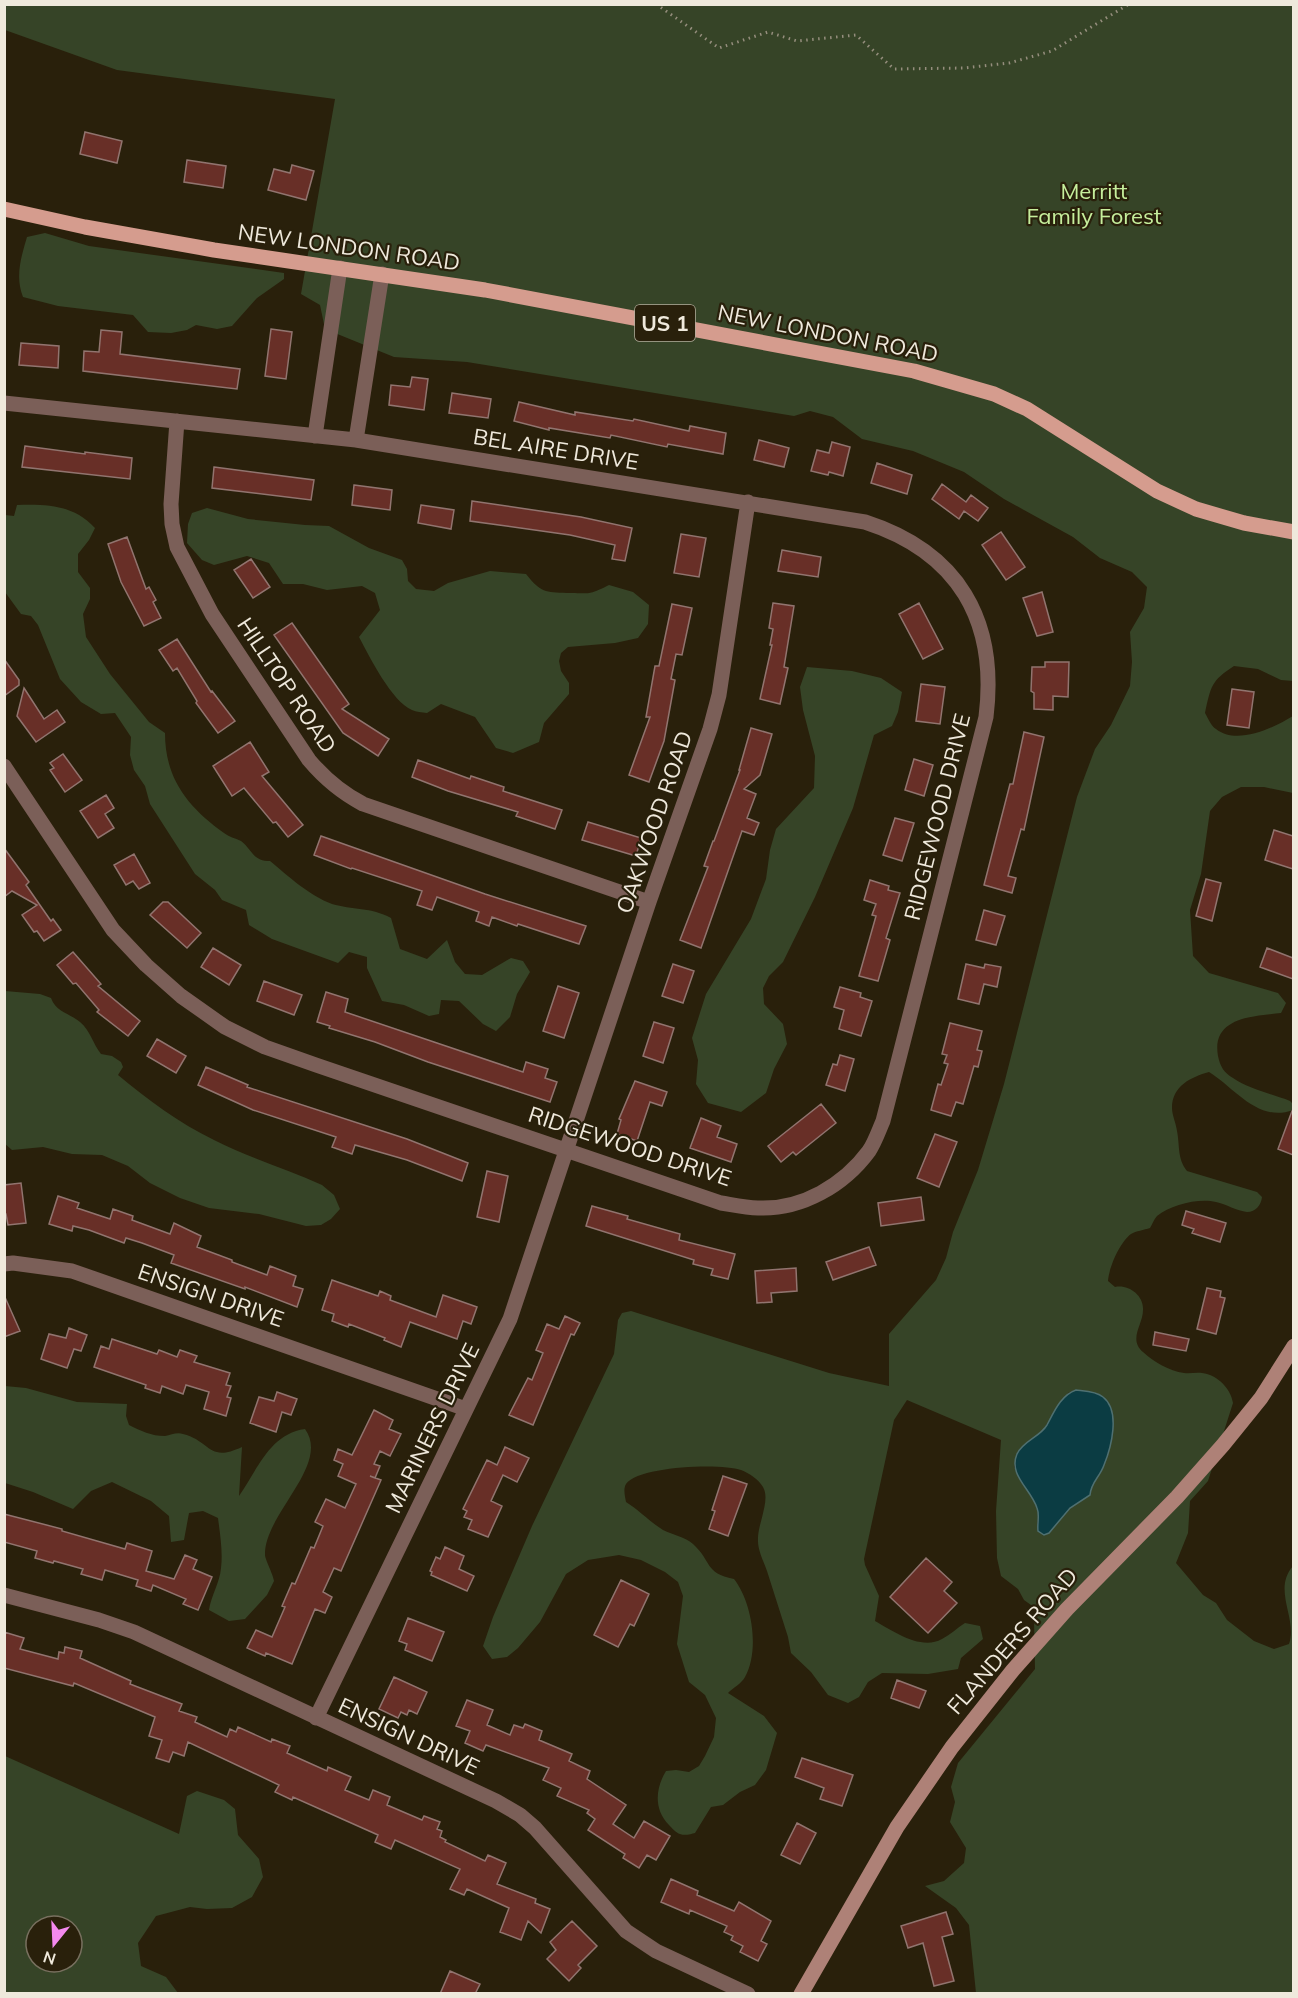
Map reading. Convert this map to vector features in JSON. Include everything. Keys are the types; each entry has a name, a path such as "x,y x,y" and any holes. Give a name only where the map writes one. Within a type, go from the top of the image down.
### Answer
{"main road":[{"name":"NEW LONDON ROAD","path":"4,209 214,250 485,290 873,362 953,382 994,394 1027,409 1157,491 1196,509 1244,523 1293,532"}],"street":[{"path":"315,436 340,268"},
{"path":"356,440 382,274"},
{"name":"BEL AIRE DRIVE","path":"4,403 356,440 748,502"},
{"name":"HILLTOP ROAD","path":"177,421 171,504 177,547 212,614 320,773 348,796 363,804 649,902"},
{"name":"OAKWOOD ROAD","path":"567,1149 649,902 710,729 719,695 748,502"},
{"name":"RIDGEWOOD DRIVE","path":"4,766 113,930 146,965 181,996 225,1027 265,1047 721,1203 759,1208 790,1205 820,1194 847,1176 871,1149 883,1121 986,717 989,680 986,649 975,616 958,584 937,560 924,550 894,533 865,522 748,502"},
{"name":"MARINERS DRIVE","path":"316,1718 510,1319 567,1149"},
{"name":"ENSIGN DRIVE","path":"4,1264 13,1263 72,1271 466,1409"},
{"name":"FLANDERS ROAD","path":"801,1994 838,1926 897,1827 952,1747 1013,1670 1067,1609 1177,1497 1223,1445 1261,1398 1293,1346"},
{"name":"ENSIGN DRIVE","path":"4,1595 99,1620 134,1632 508,1808 541,1834 617,1921 633,1936 656,1951 748,1994"}],"path":[{"path":"656,4 719,48 768,32 797,41 856,35 894,69 964,68 1009,63 1052,51 1129,4"}],"green space":[{"name":"Merritt Family Forest","path":"5,4 1293,5 1293,681 1281,680 1258,669 1234,666 1216,680 1205,713 1214,728 1234,736 1256,733 1293,716 1293,793 1264,787 1241,787 1222,797 1210,811 1201,874 1190,910 1193,956 1209,973 1278,993 1286,1003 1281,1013 1247,1018 1228,1026 1221,1033 1218,1043 1221,1066 1227,1074 1239,1082 1290,1101 1293,1104 1293,1110 1280,1113 1258,1108 1209,1072 1189,1080 1179,1088 1172,1108 1180,1157 1187,1171 1257,1192 1262,1197 1260,1203 1258,1208 1250,1212 1216,1202 1201,1201 1185,1203 1163,1212 1156,1217 1150,1228 1131,1234 1123,1243 1113,1262 1108,1281 1115,1287 1130,1289 1141,1300 1143,1310 1136,1337 1143,1352 1157,1363 1173,1370 1208,1374 1223,1384 1232,1398 1233,1403 1208,1481 1190,1501 1188,1533 1176,1563 1203,1595 1216,1603 1227,1620 1254,1641 1274,1649 1289,1644 1291,1634 1285,1585 1287,1575 1293,1566 1293,1993 976,1993 969,1925 956,1908 925,1886 944,1881 964,1863 966,1848 950,1822 955,1802 951,1787 958,1763 1035,1669 1034,1619 1038,1610 1024,1600 1018,1589 1001,1576 997,1558 996,1511 1001,1440 907,1400 894,1420 864,1559 879,1596 875,1621 907,1638 925,1643 945,1637 965,1623 980,1626 983,1639 961,1658 958,1669 928,1674 882,1673 868,1682 859,1697 848,1703 828,1695 811,1672 791,1653 788,1637 758,1545 758,1534 765,1506 765,1493 759,1482 741,1470 699,1467 647,1473 626,1484 624,1490 626,1502 663,1530 693,1544 713,1570 734,1579 745,1600 753,1640 750,1666 745,1677 728,1693 764,1716 777,1733 766,1770 755,1785 740,1792 723,1805 711,1807 695,1833 682,1835 674,1830 664,1819 658,1799 662,1778 666,1771 689,1772 699,1766 714,1737 716,1718 705,1695 689,1682 677,1644 683,1596 678,1582 665,1572 641,1560 619,1555 588,1560 566,1574 540,1622 518,1648 507,1657 492,1659 483,1646 532,1526 614,1354 618,1320 622,1313 631,1311 829,1373 889,1386 889,1334 936,1280 978,1170 1004,1084 1077,797 1095,749 1111,725 1130,686 1132,662 1130,632 1144,608 1147,587 1132,572 1100,558 1073,537 1004,499 964,472 913,451 862,439 833,417 810,411 794,416 467,362 394,357 325,329 320,305 301,294 335,99 117,70 5,30","holes":["1075,1390 1101,1395 1099,1474 1090,1487 1090,1495 1070,1508 1049,1533 1037,1524 1038,1508 1014,1467 1018,1451 1042,1431 1068,1393"]},
{"path":"45,233 89,246 284,273 284,279 257,298 232,326 217,329 196,325 187,330 171,333 148,332 133,315 58,306 23,297 19,274 27,237"},
{"path":"17,505 39,505 69,510 87,520 95,528 78,554 78,572 90,588 90,599 83,614 86,637 110,674 149,722 165,733 169,764 174,778 200,813 224,833 245,844 256,857 270,861 316,896 332,904 369,910 391,918 400,949 427,959 447,940 455,962 465,974 482,975 511,958 523,961 530,972 517,994 510,1017 496,1031 483,1024 459,1001 441,1000 439,1014 429,1016 404,1005 382,1001 367,968 367,957 349,952 338,963 272,939 249,925 246,910 222,900 215,890 195,874 150,804 145,786 134,770 130,755 131,737 115,713 101,714 81,702 60,679 38,625 31,616 21,614 5,592 5,515 14,516"},
{"path":"207,508 248,519 329,526 369,548 402,560 407,569 408,581 416,589 434,591 448,583 490,571 526,574 540,588 553,592 589,593 609,585 633,592 649,605 648,624 638,638 615,643 568,647 561,653 559,661 561,671 569,683 569,694 544,723 539,742 513,753 496,748 475,717 441,704 427,713 415,711 397,698 382,678 359,637 380,610 375,593 362,586 327,590 303,584 283,584 269,563 247,556 214,565 202,560 187,543 188,524 192,513"},
{"path":"807,667 852,671 881,678 902,692 898,712 892,726 874,735 853,808 815,897 783,962 769,976 763,988 764,1004 783,1024 787,1044 774,1069 766,1093 741,1112 708,1103 696,1084 698,1060 692,1038 706,994 751,919 766,879 776,829 814,788 815,756 803,710 800,687"},
{"path":"5,991 40,994 51,998 59,1009 83,1025 101,1054 112,1056 121,1062 123,1067 118,1075 152,1102 176,1119 214,1140 322,1185 334,1195 340,1209 331,1219 321,1225 306,1226 259,1214 209,1208 180,1198 150,1183 128,1166 102,1155 72,1154 43,1147 12,1150 4,1143"},
{"path":"5,1386 26,1388 77,1402 127,1404 126,1416 129,1425 146,1433 165,1436 183,1434 222,1453 242,1447 239,1496 273,1446 293,1432 305,1429 311,1443 310,1458 304,1474 274,1523 267,1539 265,1555 274,1581 267,1595 245,1619 229,1621 209,1610 222,1562 218,1518 203,1511 189,1513 184,1540 171,1542 169,1516 151,1501 112,1482 91,1491 73,1509 5,1483"},
{"path":"5,1756 179,1834 187,1796 197,1791 224,1800 235,1809 238,1835 259,1859 263,1877 252,1897 232,1908 190,1907 156,1916 138,1943 141,1966 166,1977 178,1993 5,1993"}],"water":[{"path":"1076,1390 1097,1394 1108,1403 1113,1420 1112,1440 1104,1465 1090,1495 1070,1508 1049,1533 1044,1535 1038,1531 1037,1508 1015,1469 1015,1462 1023,1446 1044,1429 1062,1400"}],"building":[{"path":"85,132 122,141 117,163 80,154"},
{"path":"187,160 226,166 223,188 184,182"},
{"path":"292,165 314,171 306,200 268,190 274,169 290,173"},
{"path":"271,329 292,332 286,379 265,376"},
{"path":"101,330 122,332 120,354 240,369 237,389 83,371 84,351 99,352"},
{"path":"21,343 59,346 58,368 19,365"},
{"path":"412,377 428,379 424,410 389,405 391,385 410,387"},
{"path":"452,393 491,399 488,418 449,413"},
{"path":"519,402 575,415 575,412 633,421 634,419 689,431 690,426 726,433 723,454 668,444 667,447 611,435 610,438 549,428 549,430 514,421"},
{"path":"759,440 789,448 784,467 754,460"},
{"path":"832,442 850,447 843,476 811,471 817,450 829,453"},
{"path":"25,446 132,458 130,479 22,467"},
{"path":"877,463 912,475 907,494 871,483"},
{"path":"214,467 314,480 311,500 212,488"},
{"path":"942,484 966,502 971,495 988,508 978,521 964,511 959,519 932,499"},
{"path":"354,485 392,490 390,510 352,505"},
{"path":"472,501 581,517 632,528 625,561 612,559 615,545 570,535 470,521"},
{"path":"421,505 454,510 451,529 418,523"},
{"path":"1001,532 1025,567 1006,580 982,545"},
{"path":"681,534 706,538 699,577 674,573"},
{"path":"127,537 146,589 149,587 156,600 153,602 161,618 144,626 121,582 108,544"},
{"path":"782,550 821,557 818,577 778,571"},
{"path":"251,559 270,587 253,598 234,570"},
{"path":"1042,592 1053,632 1037,636 1023,598"},
{"path":"773,603 794,606 784,667 788,668 780,704 760,699 772,645 770,645 773,629 769,628"},
{"path":"919,603 943,649 923,659 899,614"},
{"path":"672,604 692,608 682,655 676,654 671,679 675,680 664,741 649,782 629,775 650,717 646,717 655,666 659,666"},
{"path":"292,623 349,704 342,709 389,739 378,756 343,733 274,635"},
{"path":"177,639 211,692 235,721 218,733 196,703 197,701 177,668 173,671 159,650"},
{"path":"4,659 19,680 19,685 4,696"},
{"path":"1045,662 1069,662 1068,697 1053,696 1053,710 1034,709 1034,693 1031,691 1032,667 1045,667"},
{"path":"921,684 945,687 940,724 916,721"},
{"path":"24,688 44,719 57,710 65,722 36,742 17,716"},
{"path":"1232,689 1254,692 1249,728 1227,725"},
{"path":"751,728 772,734 760,775 744,789 756,794 747,818 759,823 754,835 742,831 701,948 680,940 708,867 704,866 740,770"},
{"path":"1024,732 1044,737 1024,830 1021,829 1008,876 1016,878 1012,893 984,885 1010,784 1013,784"},
{"path":"250,742 269,772 262,776 303,825 288,837 276,822 273,823 244,788 232,796 213,766"},
{"path":"63,754 82,780 65,792 50,770 54,768 50,763"},
{"path":"914,759 933,765 924,796 905,790"},
{"path":"418,760 470,779 471,776 504,787 503,791 562,810 555,829 516,816 518,812 448,791 412,777"},
{"path":"106,795 114,808 105,814 114,828 98,838 80,811"},
{"path":"895,818 914,823 902,861 883,855"},
{"path":"588,822 641,838 636,856 582,840"},
{"path":"1274,830 1293,836 1293,869 1265,860"},
{"path":"321,836 485,894 586,926 579,944 492,917 489,926 476,921 479,912 437,897 432,910 417,905 422,891 314,855"},
{"path":"4,848 29,882 26,885 51,921 53,919 61,930 44,941 37,931 34,932 22,915 37,905 12,891 4,897"},
{"path":"134,854 150,883 139,889 133,881 126,885 114,865"},
{"path":"1206,879 1221,883 1212,921 1196,916"},
{"path":"870,880 889,886 888,890 900,893 886,938 890,940 878,981 859,976 876,916 872,915 876,904 864,900"},
{"path":"163,902 168,902 201,933 187,948 150,915"},
{"path":"984,910 1005,916 996,945 976,940"},
{"path":"213,948 241,965 229,985 201,967"},
{"path":"1267,948 1293,958 1293,979 1260,967"},
{"path":"73,952 101,984 98,986 140,1021 128,1036 97,1012 99,1010 57,965"},
{"path":"673,964 694,971 683,1003 662,996"},
{"path":"966,964 984,968 985,964 1001,967 997,987 984,984 979,1004 958,999"},
{"path":"264,981 302,995 294,1015 257,1001"},
{"path":"558,986 579,993 564,1038 543,1031"},
{"path":"840,987 861,993 860,997 872,1001 861,1036 839,1029 844,1010 834,1007"},
{"path":"326,992 348,999 345,1012 523,1072 526,1062 548,1069 545,1078 557,1082 550,1102 329,1028 330,1026 317,1022"},
{"path":"654,1022 674,1028 663,1063 643,1056"},
{"path":"950,1023 982,1031 977,1050 982,1051 978,1067 974,1066 963,1104 956,1102 951,1116 931,1110 938,1084 941,1085 948,1064 944,1063 947,1055 942,1054"},
{"path":"157,1039 186,1056 176,1073 147,1056"},
{"path":"840,1055 854,1059 845,1091 826,1085 833,1064 837,1065"},
{"path":"206,1067 248,1085 247,1087 407,1139 468,1163 462,1181 407,1160 355,1145 352,1154 332,1147 336,1137 253,1110 198,1085"},
{"path":"635,1081 667,1092 662,1106 650,1102 637,1141 617,1134 621,1120 619,1119"},
{"path":"821,1104 836,1123 796,1155 793,1152 781,1162 768,1146"},
{"path":"1293,1111 1293,1155 1278,1149"},
{"path":"701,1118 721,1126 717,1137 737,1144 731,1162 690,1148"},
{"path":"935,1134 957,1142 939,1187 917,1178"},
{"path":"487,1171 508,1176 499,1222 477,1217"},
{"path":"21,1183 26,1223 8,1225 6,1214 4,1214 4,1185"},
{"path":"58,1196 79,1203 77,1208 110,1219 113,1209 133,1216 132,1220 170,1234 174,1223 201,1236 197,1247 267,1275 270,1266 296,1276 293,1286 303,1289 297,1307 171,1263 174,1255 142,1243 126,1238 124,1243 89,1230 73,1226 72,1231 49,1224"},
{"path":"921,1197 924,1220 881,1226 878,1203"},
{"path":"592,1206 680,1234 679,1240 735,1254 728,1279 711,1275 713,1269 693,1264 694,1260 586,1226"},
{"path":"1186,1211 1226,1223 1220,1242 1192,1233 1194,1229 1182,1225"},
{"path":"869,1247 876,1265 833,1280 826,1262"},
{"path":"796,1268 797,1291 771,1293 772,1302 757,1303 755,1271"},
{"path":"332,1280 378,1296 380,1291 391,1296 390,1300 436,1317 443,1295 477,1307 471,1324 463,1321 457,1339 410,1322 401,1347 349,1324 348,1327 332,1321 334,1314 322,1310"},
{"path":"1207,1288 1221,1291 1220,1297 1225,1298 1216,1334 1197,1329"},
{"path":"4,1295 20,1331 4,1337"},
{"path":"565,1316 580,1323 574,1335 571,1334 533,1425 509,1415 528,1378 532,1380 543,1353 536,1350 547,1324 559,1329"},
{"path":"69,1328 87,1335 81,1351 74,1349 67,1368 41,1359 49,1334 66,1338"},
{"path":"1155,1332 1189,1339 1186,1351 1153,1345"},
{"path":"112,1339 157,1354 159,1350 177,1357 180,1350 197,1356 194,1362 230,1373 226,1385 231,1386 227,1397 231,1398 226,1416 204,1409 209,1392 186,1385 183,1394 162,1386 160,1393 145,1388 146,1385 94,1367 101,1346 109,1349"},
{"path":"277,1392 297,1399 291,1415 282,1412 276,1432 250,1423 259,1397 274,1401"},
{"path":"374,1410 393,1420 389,1429 401,1434 390,1456 380,1451 374,1464 380,1466 375,1478 381,1480 341,1571 334,1568 323,1592 332,1597 325,1613 315,1609 292,1664 247,1648 256,1630 272,1637 292,1583 295,1584 323,1526 315,1522 326,1499 345,1508 356,1484 338,1476 343,1464 334,1460 338,1449 352,1455"},
{"path":"505,1447 529,1458 517,1482 503,1475 491,1501 502,1506 488,1537 468,1529 472,1520 464,1517 467,1511 463,1509 487,1460 497,1465"},
{"path":"723,1476 747,1484 728,1536 709,1529 715,1511 712,1510"},
{"path":"4,1514 125,1549 127,1543 152,1551 146,1571 174,1579 185,1555 197,1560 193,1569 212,1577 198,1610 183,1604 186,1599 153,1585 151,1591 136,1586 138,1580 105,1570 102,1580 81,1574 83,1569 35,1558 37,1551 4,1542"},
{"path":"445,1547 464,1556 459,1569 474,1576 467,1591 431,1575 430,1571 436,1557 440,1559"},
{"path":"926,1558 952,1582 944,1591 957,1603 928,1633 890,1597"},
{"path":"621,1580 649,1594 634,1626 630,1624 618,1647 594,1635"},
{"path":"408,1618 444,1632 432,1661 405,1650 407,1644 399,1641"},
{"path":"4,1632 24,1638 20,1649 58,1659 59,1652 64,1653 65,1647 82,1651 80,1658 131,1681 130,1684 182,1704 179,1711 197,1717 195,1722 227,1737 230,1729 236,1732 238,1727 271,1742 272,1739 290,1746 287,1753 327,1771 328,1767 351,1777 345,1790 369,1800 373,1790 390,1797 387,1805 422,1820 424,1816 440,1822 437,1829 442,1831 440,1837 446,1840 445,1842 485,1861 488,1855 506,1863 497,1884 536,1899 535,1903 550,1909 541,1933 528,1921 521,1940 500,1932 509,1908 467,1889 464,1895 450,1889 460,1869 395,1840 391,1849 375,1842 378,1835 293,1797 292,1800 275,1792 279,1785 188,1742 184,1756 173,1752 169,1762 156,1758 162,1740 149,1736 155,1717 74,1683 73,1686 4,1668"},
{"path":"394,1677 427,1692 417,1714 409,1710 407,1715 401,1712 398,1718 379,1709"},
{"path":"897,1680 926,1691 919,1708 891,1698"},
{"path":"467,1700 493,1710 487,1725 510,1735 514,1725 523,1728 525,1724 542,1731 539,1740 572,1754 569,1761 590,1771 587,1779 626,1805 613,1824 634,1838 644,1821 670,1836 656,1860 647,1855 639,1868 623,1858 625,1854 588,1830 595,1819 587,1813 589,1810 557,1796 561,1788 543,1780 549,1768 486,1745 483,1751 465,1743 470,1731 456,1726"},
{"path":"802,1758 853,1775 842,1806 820,1799 824,1788 795,1777"},
{"path":"797,1823 816,1833 800,1864 781,1855"},
{"path":"671,1879 698,1891 697,1895 734,1911 739,1902 771,1921 761,1941 767,1944 758,1961 740,1952 743,1946 731,1940 733,1936 724,1932 727,1926 690,1910 689,1914 661,1902"},
{"path":"946,1912 953,1934 942,1937 954,1981 934,1986 923,1943 908,1948 901,1926"},
{"path":"572,1921 597,1946 578,1965 581,1968 569,1981 547,1959 556,1950 550,1942"},
{"path":"450,1971 480,1984 475,1994 440,1994"}]}
